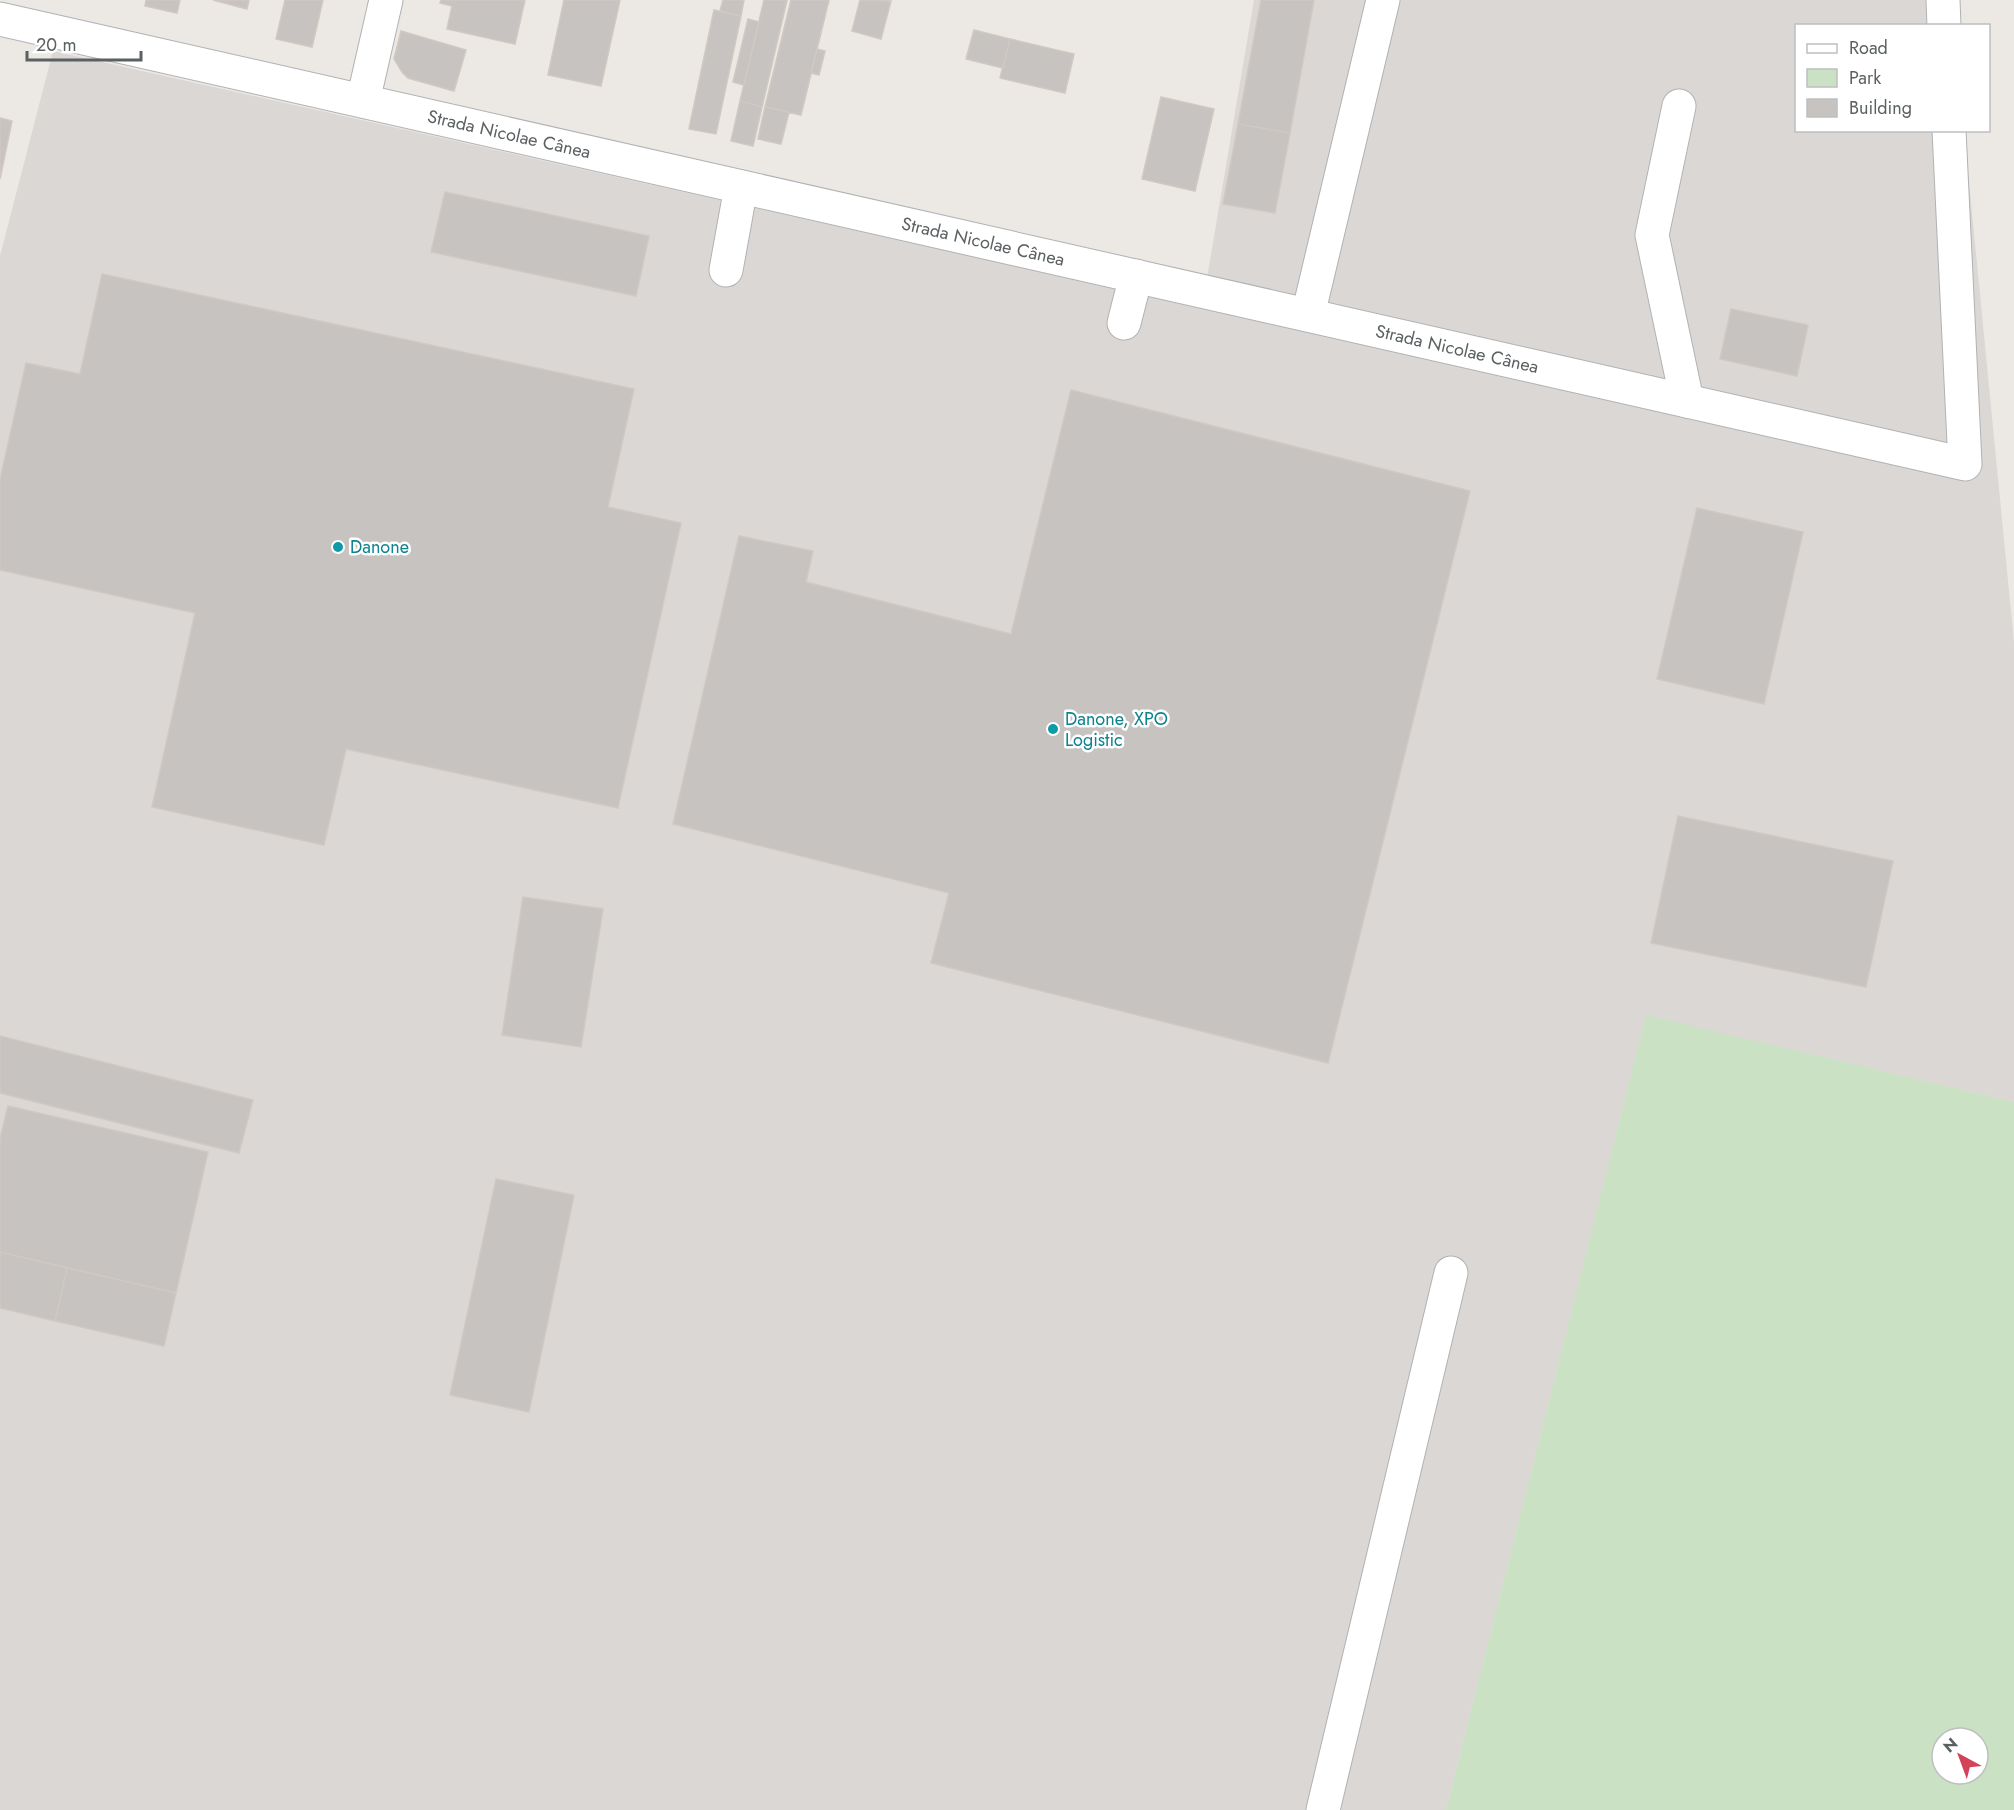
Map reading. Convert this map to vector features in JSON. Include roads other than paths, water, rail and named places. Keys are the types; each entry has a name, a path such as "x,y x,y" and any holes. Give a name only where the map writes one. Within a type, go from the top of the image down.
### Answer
{"street":[{"path":"363,101 386,0"},
{"path":"1308,315 1383,0"},
{"path":"1943,0 1944,24"},
{"name":"Strada Nicolae Cânea","path":"0,19 1965,464 1949,132"},
{"path":"1679,106 1652,235 1687,401"},
{"path":"726,270 741,187"},
{"path":"1124,323 1136,276"},
{"path":"1323,1810 1451,1272"}],"place":[{"name":"Danone","path":"338,547"},
{"name":"Danone, XPO Logistic","path":"1053,729"}]}
